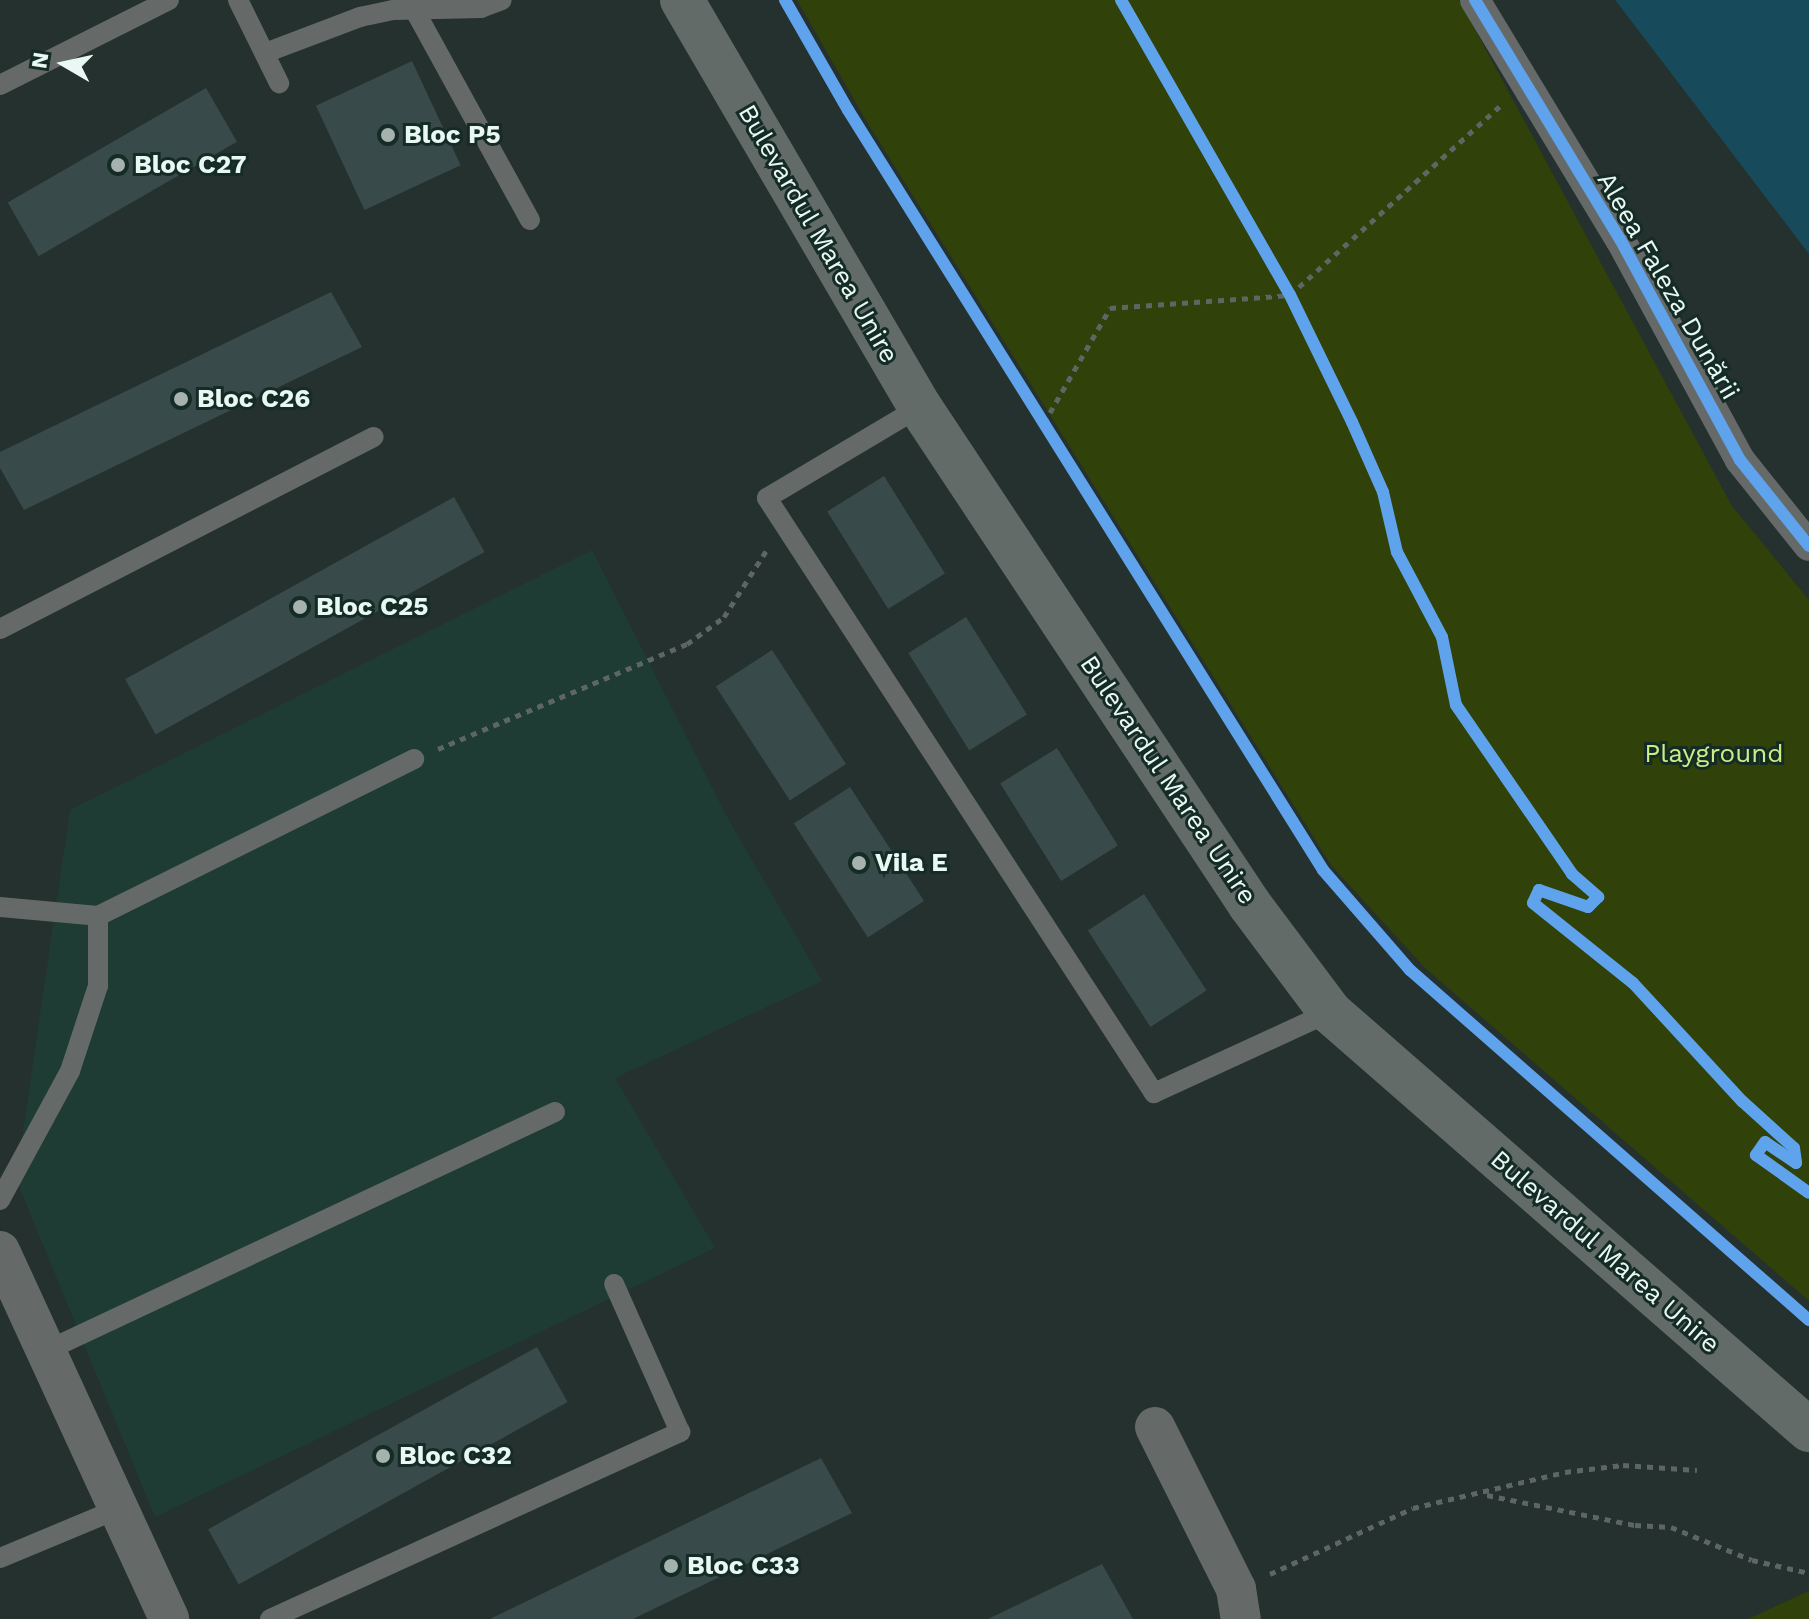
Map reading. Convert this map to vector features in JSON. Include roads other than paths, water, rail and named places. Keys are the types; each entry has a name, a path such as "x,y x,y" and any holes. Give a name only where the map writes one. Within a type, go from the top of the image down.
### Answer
{"main road":[{"name":"Bulevardul Marea Unire","path":"682,0 920,407 1250,905 1330,1012 1809,1430"}],"street":[{"name":"Aleea Faleza Dunării","path":"1475,0 1523,85 1620,239 1740,460 1809,546"},
{"path":"0,1251 169,1619"},
{"path":"1155,1427 1238,1604"}],"lane":[{"path":"0,85 169,0"},
{"path":"238,0 279,83"},
{"path":"265,53 360,17 412,6 481,8 502,0"},
{"path":"412,6 530,220"},
{"path":"920,407 767,498 782,527 1154,1093 1330,1012"},
{"path":"0,629 373,437"},
{"path":"0,907 98,916 414,759"},
{"path":"0,1200 70,1071 98,986 98,916"},
{"path":"48,1350 555,1112"},
{"path":"270,1619 680,1432 614,1284"},
{"path":"0,1558 120,1508"}],"water":[{"path":"1809,0 1809,254 1616,1"}],"place":[{"name":"Bloc P5","path":"388,135"},
{"name":"Bloc C27","path":"118,165"},
{"name":"Bloc C26","path":"181,399"},
{"name":"Bloc C25","path":"300,607"},
{"name":"Vila E","path":"859,863"},
{"name":"Bloc C32","path":"383,1456"},
{"name":"Bloc C33","path":"671,1566"}],"park label":[{"name":"Playground","path":"1714,754"}]}
